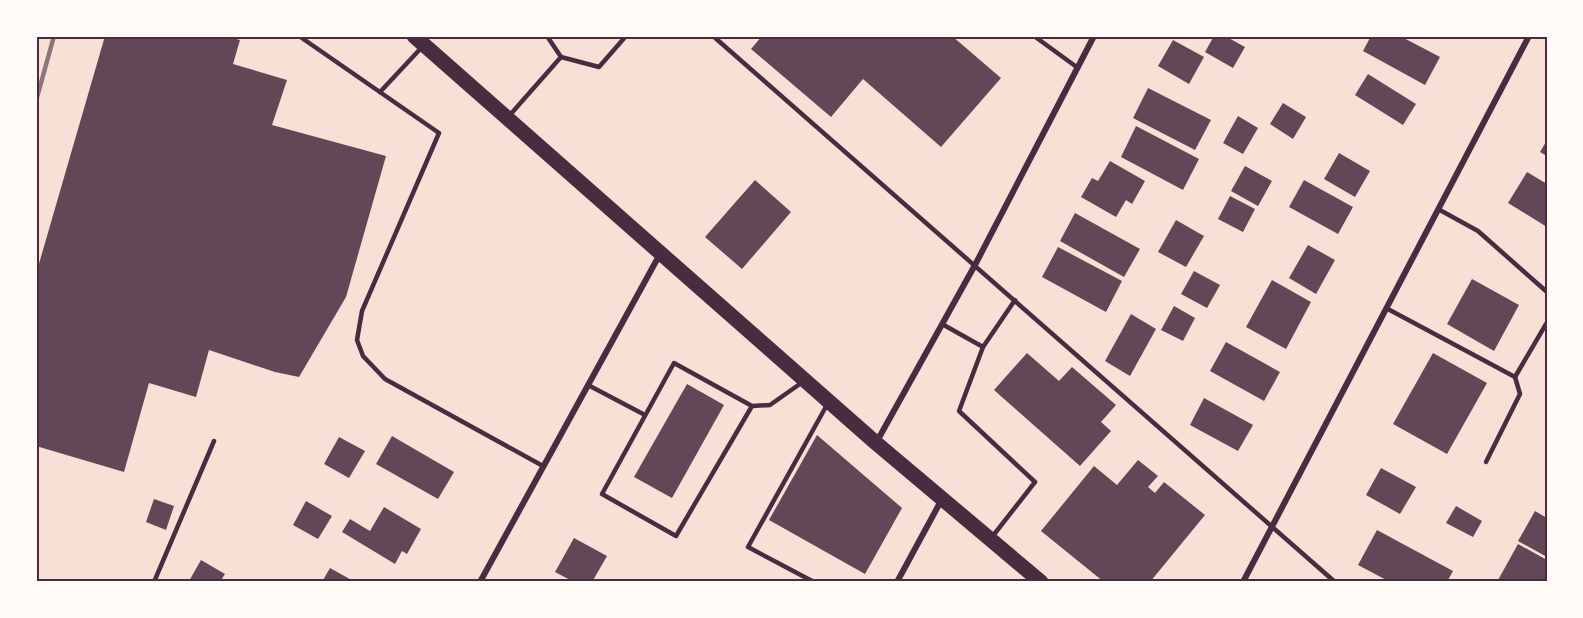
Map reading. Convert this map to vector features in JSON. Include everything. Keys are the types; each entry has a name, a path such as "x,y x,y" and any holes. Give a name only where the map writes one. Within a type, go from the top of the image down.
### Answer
{"main road":[{"path":"419,40 876,443 1041,582"}],"street":[{"path":"876,443 975,265 1094,36"},
{"path":"1244,582 1529,36"},
{"path":"480,582 660,252"},
{"path":"897,582 942,499"}],"lane":[{"path":"299,36 439,133 362,311 357,340 363,356 385,379 543,466"},
{"path":"547,36 561,57 598,67 626,36"},
{"path":"1034,36 1078,68"},
{"path":"717,37 1335,582"},
{"path":"380,92 419,40"},
{"path":"507,117 561,57"},
{"path":"1438,209 1478,231 1547,292"},
{"path":"990,539 1035,482 958,411 983,347 1015,300"},
{"path":"1386,308 1515,377 1520,394 1486,462"},
{"path":"942,324 983,347"},
{"path":"1515,377 1546,324"},
{"path":"752,406 676,536 602,494 674,363 752,406 770,405 805,380"},
{"path":"588,385 645,416"},
{"path":"814,582 748,547 829,401"},
{"path":"154,582 214,441"}],"building":[{"path":"105,36 225,36 240,40 233,64 287,80 272,125 386,156 346,297 299,377 275,372 209,350 196,397 149,383 124,472 36,446 36,274"},
{"path":"762,36 952,36 1001,78 941,147 863,79 831,117 751,49"},
{"path":"1214,36 1225,36 1245,47 1233,68 1205,52"},
{"path":"1371,36 1400,36 1440,57 1425,85 1363,51"},
{"path":"1173,40 1204,57 1189,84 1158,66"},
{"path":"1368,74 1416,104 1403,125 1355,95"},
{"path":"1148,88 1211,120 1195,150 1133,118"},
{"path":"1283,103 1306,117 1293,139 1270,124"},
{"path":"1238,116 1258,128 1243,154 1223,143"},
{"path":"1136,126 1199,159 1183,190 1121,157"},
{"path":"1547,140 1547,156 1540,152"},
{"path":"1339,153 1370,171 1355,197 1324,179"},
{"path":"1110,161 1145,181 1132,204 1126,200 1116,217 1081,197 1092,178 1098,181"},
{"path":"1245,166 1272,181 1258,206 1231,191"},
{"path":"1527,172 1547,184 1547,227 1508,203"},
{"path":"755,180 791,212 742,269 705,237"},
{"path":"1304,180 1353,207 1338,234 1289,207"},
{"path":"1230,196 1255,209 1243,232 1218,219"},
{"path":"1075,213 1140,249 1124,277 1060,241"},
{"path":"1176,220 1204,236 1186,267 1158,252"},
{"path":"1308,245 1335,260 1316,294 1289,278"},
{"path":"1058,247 1122,281 1106,312 1042,277"},
{"path":"1194,271 1220,285 1207,308 1181,294"},
{"path":"1472,279 1519,305 1494,351 1447,324"},
{"path":"1272,280 1311,302 1286,349 1246,327"},
{"path":"1174,306 1195,318 1183,341 1161,330"},
{"path":"1131,314 1156,329 1130,376 1105,361"},
{"path":"1226,342 1280,372 1264,401 1210,371"},
{"path":"1027,353 1059,381 1072,367 1116,405 1101,422 1111,431 1080,466 994,390"},
{"path":"1433,353 1487,383 1447,454 1393,424"},
{"path":"687,384 724,405 672,498 634,477"},
{"path":"1204,398 1253,425 1238,451 1190,425"},
{"path":"817,435 902,508 865,574 769,520"},
{"path":"392,436 454,472 438,499 376,464"},
{"path":"339,437 365,451 349,478 324,464"},
{"path":"1138,460 1158,476 1148,487 1155,493 1164,482 1205,515 1150,582 1104,582 1041,531 1094,466 1117,485"},
{"path":"1381,468 1416,487 1400,514 1366,495"},
{"path":"154,499 174,506 166,530 146,522"},
{"path":"306,501 332,516 318,539 293,525"},
{"path":"1456,506 1482,521 1473,537 1446,523"},
{"path":"384,507 421,529 407,554 402,551 395,564 342,532 350,519 370,531"},
{"path":"1535,511 1547,518 1547,557 1518,541"},
{"path":"1377,530 1453,571 1447,582 1390,582 1358,565"},
{"path":"574,538 607,556 592,582 574,582 555,572"},
{"path":"1518,544 1547,560 1547,582 1501,582 1498,580"},
{"path":"201,560 225,574 220,582 189,581"},
{"path":"330,568 355,582 322,582"}],"railway":[{"path":"36,101 54,36"}]}
